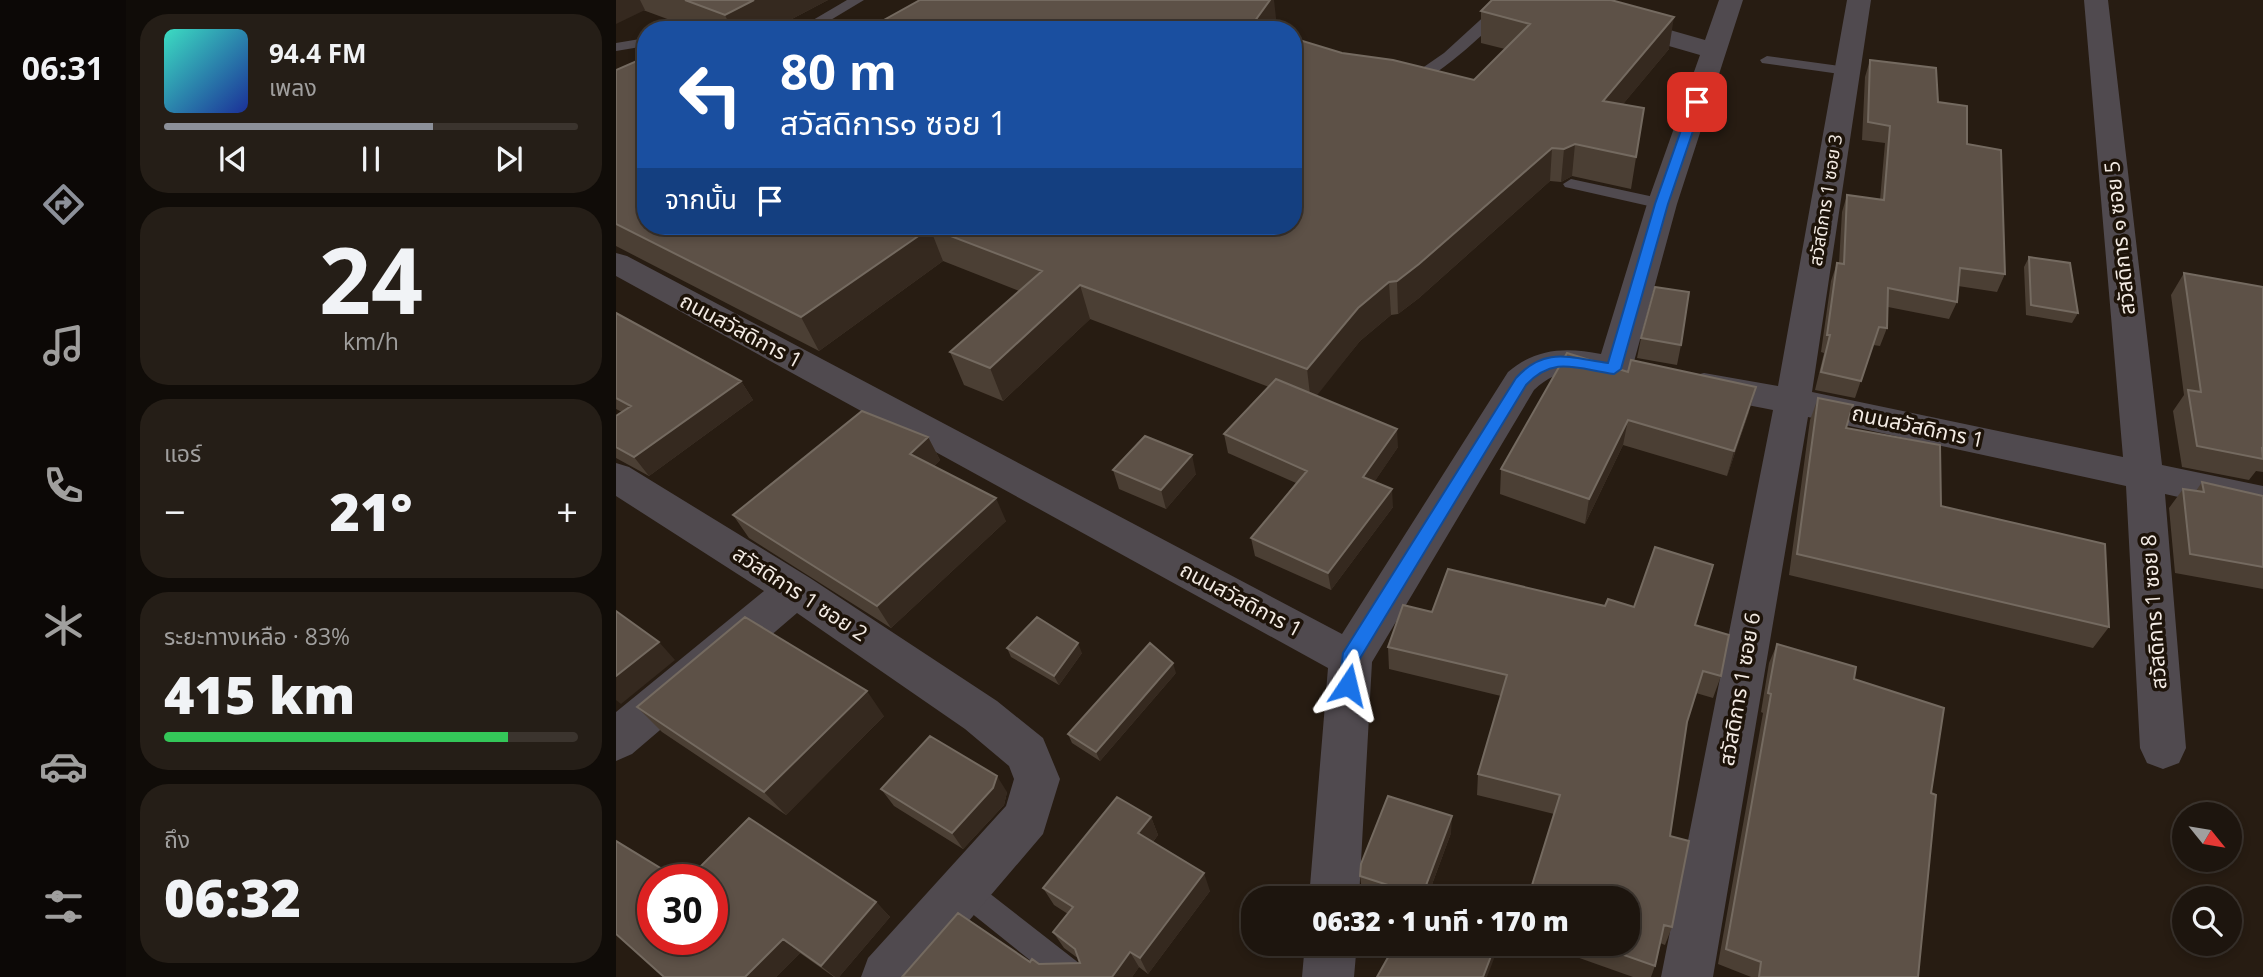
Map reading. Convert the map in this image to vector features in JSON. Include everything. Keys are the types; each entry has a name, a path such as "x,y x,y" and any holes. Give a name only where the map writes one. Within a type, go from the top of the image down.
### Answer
{"street":[{"path":"1536,0 1611,19 1715,51"},
{"path":"1641,374 1662,204 1731,0"},
{"name":"สวัสดิการ 1 ซอย 3","path":"1793,401 1859,0"},
{"name":"สวัสดิการ ๑ ซอย 5","path":"2096,0 2144,475"},
{"name":"ถนนสวัสดิการ 1","path":"616,263 1350,659 1528,374 1535,367 1552,360 1793,401 2263,501"},
{"name":"สวัสดิการ 1 ซอย 6","path":"1687,977 1793,401"},
{"name":"สวัสดิการ 1 ซอย 8","path":"2144,475 2163,748"},
{"name":"สวัสดิการ 1 ซอย 2","path":"616,477 795,590 981,715 1027,753 1037,779 1026,818 965,891 887,977"},
{"path":"616,740 795,590"},
{"path":"1335,886 1350,659"},
{"path":"1328,977 1330,956"}],"lane":[{"path":"819,21 857,0"},
{"path":"1400,85 1415,82 1429,72 1510,0"},
{"path":"616,47 637,44"},
{"path":"1768,60 1847,71"},
{"path":"1571,184 1662,204"},
{"path":"965,891 1074,977"}],"building":[{"path":"685,0 754,0 725,15"},
{"path":"920,0 1270,0 1255,21 882,21"},
{"path":"1492,0 1611,0 1674,17 1603,101 1644,108 1636,157 1575,144 1564,149 1552,148 1419,264 1397,281 1389,282 1358,308 1307,369 1080,285 990,368 950,352 1042,271 948,235 1302,235 1302,41 1342,53 1393,60 1474,80 1530,24 1481,11"},
{"path":"1870,60 1936,68 1938,102 1967,106 1967,144 2001,150 2005,274 1960,268 1957,302 1888,288 1887,328 1879,327 1861,381 1821,372 1830,335 1827,335 1837,263 1844,264 1847,195 1884,200 1890,126 1868,122"},
{"path":"637,61 637,235 616,224 616,70"},
{"path":"638,235 920,235 801,317"},
{"path":"2029,257 2070,263 2078,313 2031,305"},
{"path":"2184,273 2263,287 2263,459 2197,446 2188,390 2201,392"},
{"path":"1655,287 1689,292 1681,345 1641,338"},
{"path":"616,313 741,381 634,457 616,447 616,416 631,406 616,398"},
{"path":"1567,353 1628,372 1631,360 1756,387 1734,451 1628,420 1589,499 1501,469"},
{"path":"1276,379 1397,429 1363,477 1392,489 1328,573 1251,538 1307,471 1224,434"},
{"path":"1818,398 1853,405 1846,428 1940,445 1941,506 2105,544 2109,627 1797,554"},
{"path":"862,411 928,437 910,454 996,498 877,606 733,515"},
{"path":"1145,436 1192,455 1161,490 1113,470"},
{"path":"2202,482 2263,496 2263,567 2190,554 2183,489 2204,492"},
{"path":"1655,547 1713,565 1695,625 1729,635 1721,676 1703,671 1687,722 1670,836 1689,841 1672,927 1664,925 1655,966 1627,956 1640,956 1640,886 1532,886 1560,795 1478,774 1507,675 1388,647 1403,605 1432,612 1448,569 1605,606 1608,599 1634,607"},
{"path":"616,611 659,642 616,676"},
{"path":"745,617 867,691 764,792 637,707"},
{"path":"1037,617 1078,643 1054,676 1007,648"},
{"path":"1150,643 1173,663 1096,752 1068,734"},
{"path":"1777,644 1856,667 1854,679 1944,708 1931,793 1936,795 1918,977 1759,977 1761,962 1726,949 1771,694 1768,693"},
{"path":"930,736 997,776 993,788 952,833 881,789"},
{"path":"1388,796 1452,816 1426,886 1391,886 1360,876 1361,864"},
{"path":"1117,797 1151,817 1138,833 1204,873 1140,958 1130,952 1112,977 902,977 958,913 1030,962 1032,959 1039,964 1080,963 1075,949 1053,932 1073,907 1043,888"},
{"path":"749,818 876,902 821,966 783,939 745,977 664,977 639,955 728,955 728,864 703,864"},
{"path":"616,841 654,864 637,864 637,953 616,934"},
{"path":"1389,956 1491,956 1483,977 1377,977"}],"route":[{"path":"1348,685 1350,659 1521,381 1535,367 1552,360 1574,361 1614,369 1662,204 1697,102"}]}
